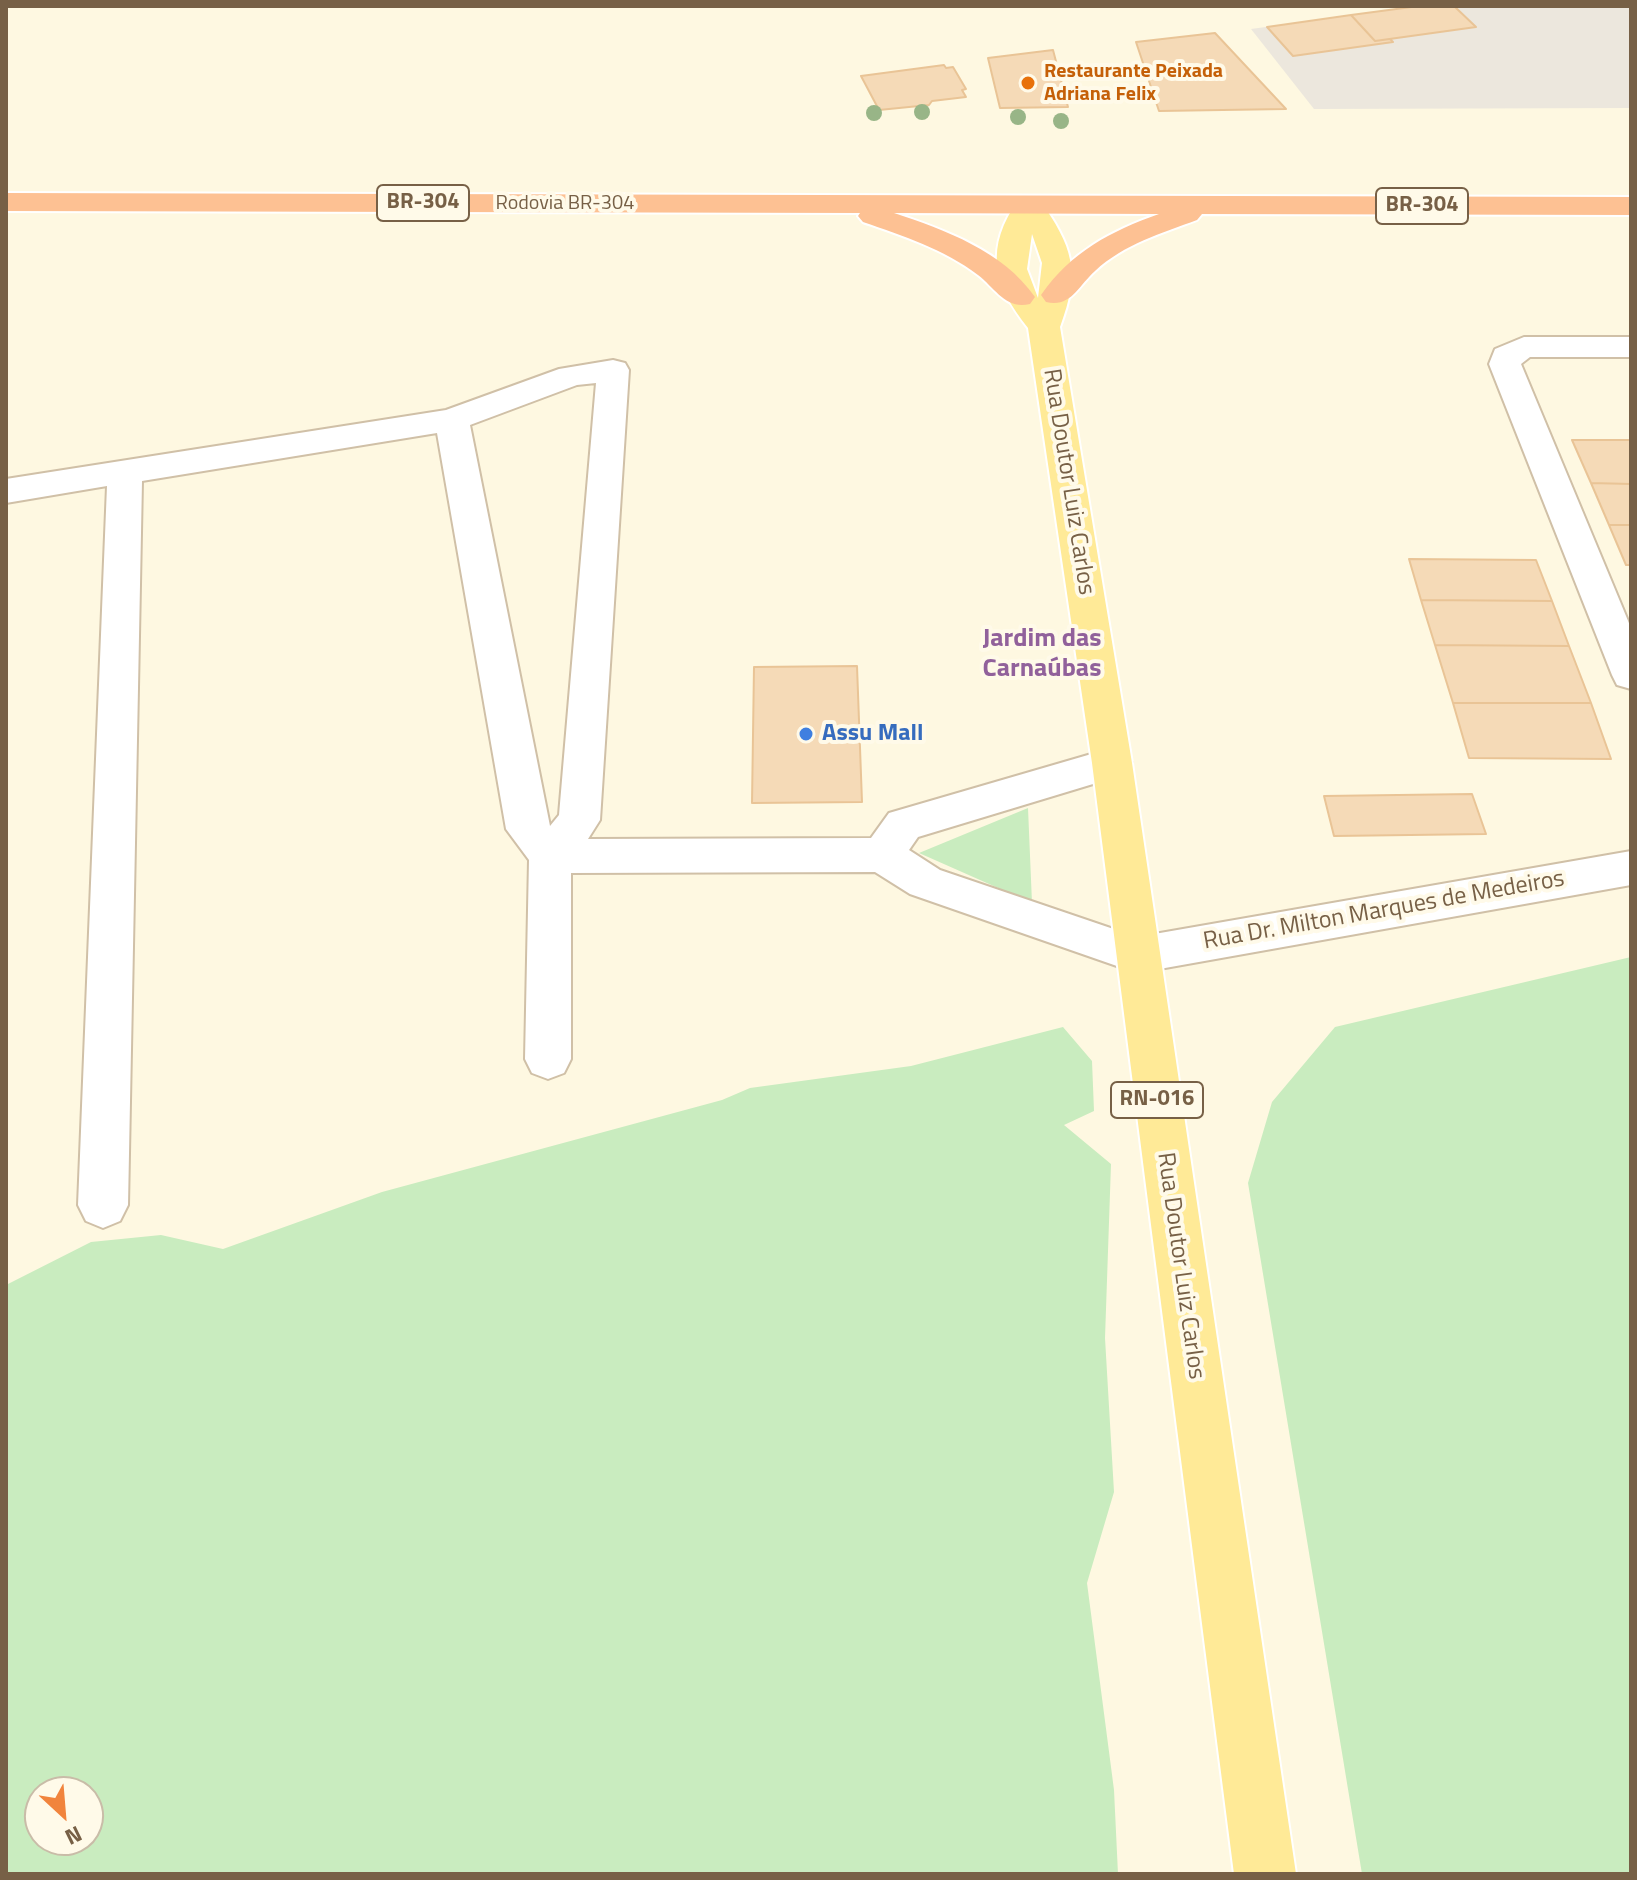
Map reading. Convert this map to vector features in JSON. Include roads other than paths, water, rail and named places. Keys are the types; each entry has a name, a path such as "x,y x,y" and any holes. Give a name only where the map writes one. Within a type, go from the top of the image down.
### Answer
{"highway":[{"name":"Rodovia BR-304","path":"6,202 1029,205"},
{"path":"841,204 917,230 958,249 1001,275 1040,306 1094,254 1154,226 1213,205"},
{"name":"BR-304","path":"1029,205 1631,206"}],"main road":[{"path":"1029,205 1050,235 1058,272 1040,306 1012,274 1010,255 1014,236 1029,205"},
{"name":"Rua Doutor Luiz Carlos","path":"1040,306 1112,763 1265,1874"}],"street":[{"path":"1631,347 1524,347 1506,356 1505,364 1631,675"},
{"path":"6,491 452,420 571,376 613,370 579,820 550,856 548,1059"},
{"path":"452,420 527,829 550,856 882,855 925,882 1137,955"},
{"path":"103,1205 125,472"},
{"path":"882,855 904,825 1112,763"},
{"name":"Rua Dr. Milton Marques de Medeiros","path":"1137,955 1631,868"}],"place":[{"name":"Restaurante Peixada Adriana Felix","path":"1028,83"},
{"name":"Assu Mall","path":"806,734"}],"district":[{"name":"Jardim das Carnaúbas","path":"1042,655"}]}
